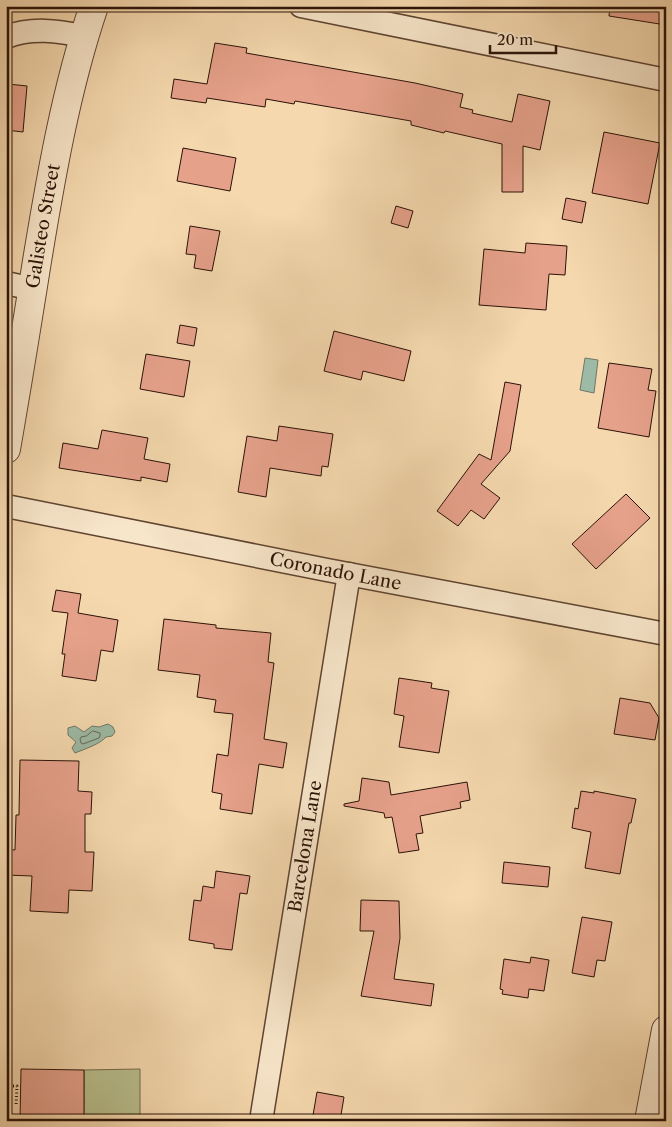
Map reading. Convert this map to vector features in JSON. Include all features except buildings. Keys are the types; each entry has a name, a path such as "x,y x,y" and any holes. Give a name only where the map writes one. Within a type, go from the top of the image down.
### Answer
{"street":[{"name":"Galisteo Street","path":"6,449 59,137 84,36 94,6"},
{"path":"301,6 666,80"},
{"path":"6,37 15,33 35,30 58,31 84,36"},
{"path":"6,283 33,289"},
{"name":"Coronado Lane","path":"6,506 666,634"},
{"name":"Barcelona Lane","path":"261,1121 349,574"},
{"path":"649,1121 666,1030"}],"path":[{"path":"6,1086 16,1086 16,1106"}],"green space":[{"path":"140,1069 140,1121 84,1121 84,1070"}],"water":[{"path":"585,358 598,360 594,393 580,390"},
{"path":"108,724 113,727 115,732 112,736 106,737 96,744 75,753 72,748 76,742 68,735 68,728 75,726 84,732 92,726 99,727"}]}
